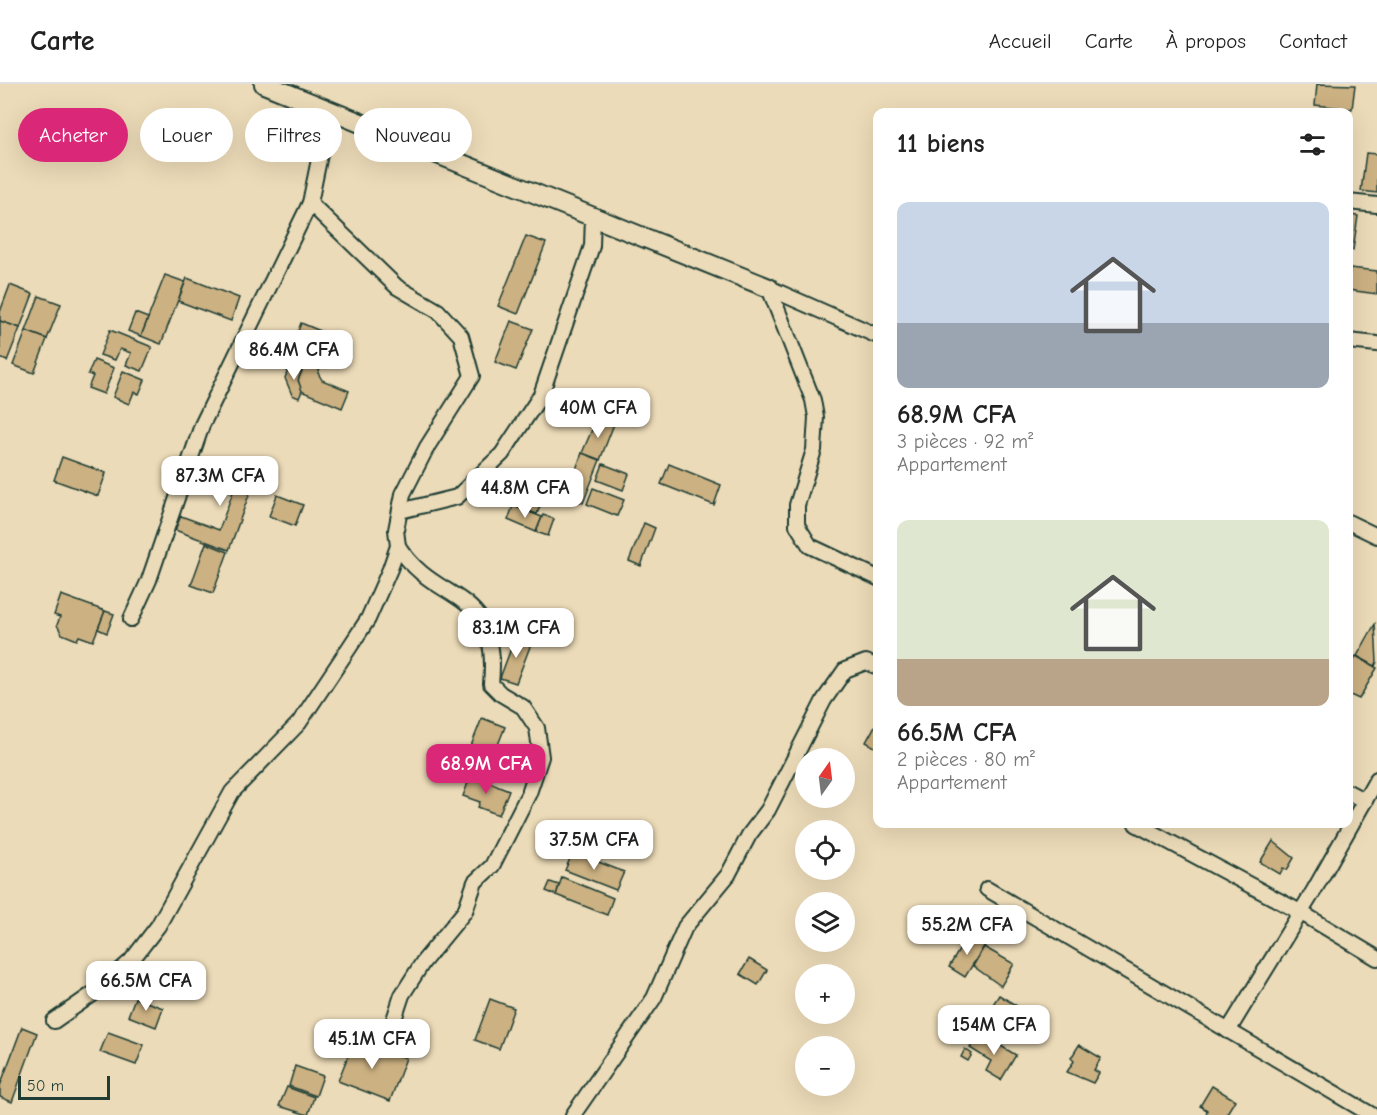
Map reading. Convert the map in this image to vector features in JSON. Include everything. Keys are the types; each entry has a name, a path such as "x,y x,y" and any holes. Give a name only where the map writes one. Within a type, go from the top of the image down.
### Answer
{"street":[{"path":"264,84 322,108"},
{"path":"342,116 770,288 873,334"},
{"path":"131,620 149,580 202,425 310,203 318,162"},
{"path":"310,203 397,287 438,311 461,336 472,376 427,447 403,494 396,530 398,546 406,558 429,578 474,608 494,654 491,684 501,694 523,707 537,728 541,758 529,793 492,866 475,882 465,911 423,962 402,995 387,1041"},
{"path":"1353,203 1377,205"},
{"path":"400,511 456,497 502,454 541,395 592,246 593,216"},
{"path":"770,288 813,400 816,417 814,450 797,505 797,525 810,546 873,576"},
{"path":"1353,342 1377,344"},
{"path":"1353,524 1377,536"},
{"path":"54,1021 97,991 131,961 158,926 232,792 299,723 368,619 381,594 398,546"},
{"path":"573,1115 654,998 685,927 728,875 749,835 768,810 824,700 845,670 866,662 873,665"},
{"path":"1353,821 1377,779"},
{"path":"1353,795 1365,801"},
{"path":"1143,828 1300,912 1377,958"},
{"path":"1228,1032 1349,828"},
{"path":"987,889 1372,1115"}],"building":[{"path":"1317,84 1355,85 1352,108 1315,105"},
{"path":"1366,153 1377,154 1377,193 1361,191"},
{"path":"1353,216 1358,216 1353,250"},
{"path":"526,236 546,243 518,314 498,306"},
{"path":"1353,268 1377,271 1377,294 1353,291"},
{"path":"165,275 185,282 161,344 141,336"},
{"path":"187,278 239,298 231,321 178,301"},
{"path":"10,285 33,294 20,328 0,321 0,312"},
{"path":"39,296 61,304 47,339 26,331"},
{"path":"135,313 148,318 141,336 128,331"},
{"path":"0,321 20,328 7,361 0,358"},
{"path":"511,321 533,329 516,370 495,362"},
{"path":"301,323 318,330 315,338 298,331"},
{"path":"110,330 152,347 142,371 126,365 131,353 120,349 115,360 100,355"},
{"path":"26,331 47,339 34,373 13,365"},
{"path":"320,331 334,336 331,344 317,338"},
{"path":"315,338 335,347 326,368 322,366 327,353 312,346"},
{"path":"305,346 311,348 305,362 299,360"},
{"path":"312,348 326,354 318,373 322,380 349,391 342,408 301,391 298,380"},
{"path":"94,360 114,368 104,394 88,388 93,376 88,374"},
{"path":"290,365 302,370 298,380 302,391 299,398 292,395 285,378"},
{"path":"123,371 145,380 139,394 134,392 129,404 113,397"},
{"path":"597,418 614,424 600,460 582,453"},
{"path":"582,453 600,460 583,503 566,496"},
{"path":"62,457 106,473 98,496 54,480"},
{"path":"201,461 254,481 229,550 175,530 181,516 219,530 233,492 195,478"},
{"path":"603,464 629,474 623,490 597,480"},
{"path":"669,464 721,485 714,505 661,484"},
{"path":"524,478 547,487 537,514 513,505"},
{"path":"593,488 624,500 617,516 587,504"},
{"path":"277,495 303,505 295,526 269,516"},
{"path":"513,506 542,517 536,532 508,520"},
{"path":"543,515 554,519 548,536 536,532"},
{"path":"644,523 655,528 641,566 629,561"},
{"path":"206,543 228,552 213,593 191,585"},
{"path":"61,595 105,611 93,641 79,636 77,640 62,634 57,625 60,617 54,615"},
{"path":"105,611 114,614 107,633 98,629"},
{"path":"1375,624 1377,662 1375,666 1357,656"},
{"path":"516,635 530,640 531,644 516,683 500,678"},
{"path":"1356,656 1377,668 1359,699 1353,696 1353,661"},
{"path":"482,718 505,727 488,770 465,761"},
{"path":"873,730 873,746 866,742"},
{"path":"471,775 509,790 499,815 478,807 480,802 463,796"},
{"path":"1273,841 1294,858 1287,870 1283,868 1280,874 1260,862"},
{"path":"573,852 624,872 616,890 565,870"},
{"path":"562,877 613,898 607,915 556,895"},
{"path":"550,882 559,885 556,895 546,891"},
{"path":"968,935 985,945 965,977 949,967"},
{"path":"984,947 1014,964 1001,986 973,966"},
{"path":"749,959 767,970 758,985 740,974"},
{"path":"999,995 1035,1017 1026,1031 990,1009"},
{"path":"135,998 163,1008 156,1027 128,1016"},
{"path":"490,999 514,1008 499,1049 475,1040"},
{"path":"22,1027 37,1033 12,1102 0,1097 0,1086"},
{"path":"108,1032 144,1045 136,1065 100,1052"},
{"path":"979,1033 1016,1055 1001,1080 986,1071 991,1061 970,1048"},
{"path":"355,1038 406,1058 390,1101 338,1081"},
{"path":"1079,1045 1101,1058 1094,1070 1099,1073 1093,1083 1067,1072 1074,1061 1071,1058"},
{"path":"965,1049 972,1054 968,1061 961,1057"},
{"path":"295,1066 323,1076 316,1096 289,1086"},
{"path":"1212,1086 1235,1100 1226,1115 1206,1115 1207,1110 1200,1106"},
{"path":"287,1087 314,1097 308,1115 279,1106"}]}
